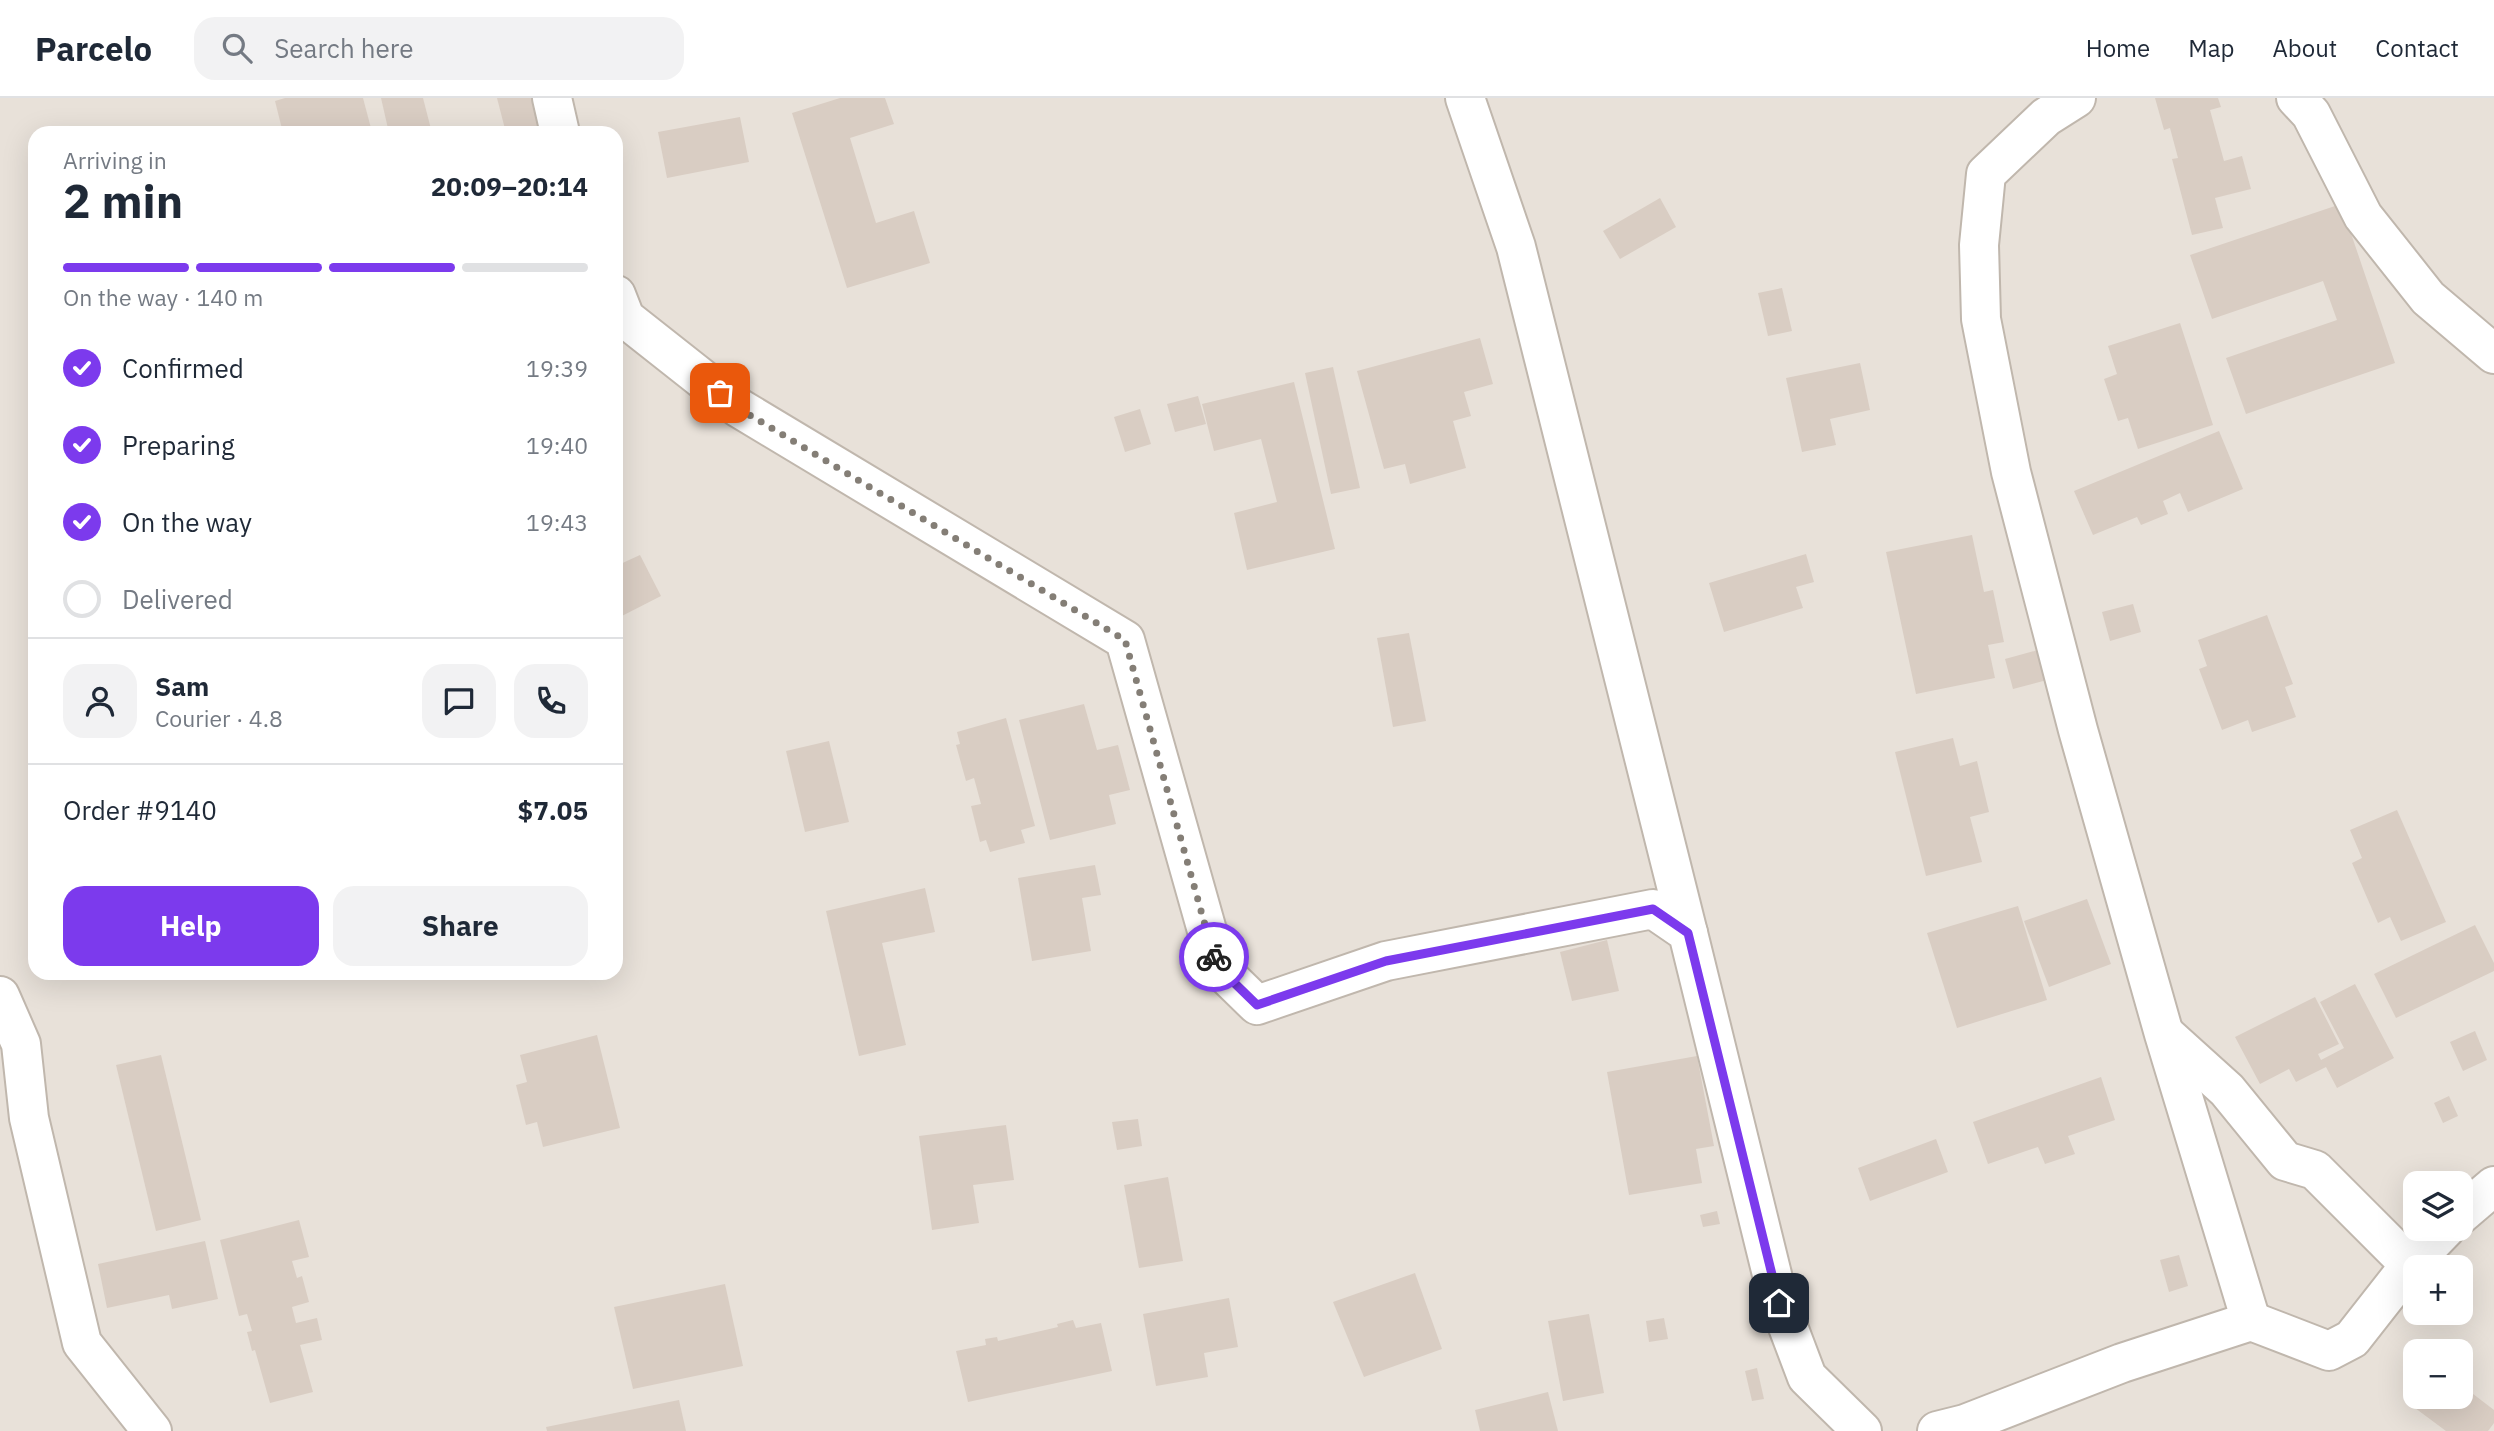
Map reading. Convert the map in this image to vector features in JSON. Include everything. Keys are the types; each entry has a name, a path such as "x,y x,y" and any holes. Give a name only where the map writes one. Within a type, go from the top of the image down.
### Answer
{"street":[{"path":"552,98 559,126"},
{"path":"1465,98 1516,247 1779,1303 1807,1377 1862,1431"},
{"path":"2076,98 2046,117 1986,174 1979,245 1981,319 2011,472 2078,730 2164,1034 2251,1321"},
{"path":"2296,98 2311,114 2363,216 2428,298 2494,354"},
{"path":"623,313 625,318 738,408 1125,640 1217,966 1257,1005 1386,961 1653,909 1688,933"},
{"path":"0,996 21,1044 29,1118 82,1343 152,1431"},
{"path":"2164,1034 2227,1090 2285,1161 2315,1170 2403,1258"},
{"path":"2473,1204 2494,1186"},
{"path":"2420,1255 2433,1241"},
{"path":"1937,1431 1965,1424 2122,1363 2251,1321 2329,1351 2352,1339 2403,1274"}],"shaded area":[{"path":"0,98 2494,98 2494,1431 0,1431"}],"building":[{"path":"285,98 363,98 370,126 281,126 275,101"},
{"path":"381,98 423,98 430,126 387,126"},
{"path":"497,98 536,98 544,126 504,126"},
{"path":"840,98 885,98 894,124 850,138 876,223 914,211 930,263 847,288 792,113"},
{"path":"2155,98 2218,98 2221,107 2210,110 2224,161 2242,156 2251,189 2215,198 2223,228 2192,235 2172,159 2178,158 2170,128 2164,130"},
{"path":"740,117 749,162 667,178 658,132"},
{"path":"1660,198 1676,227 1620,259 1603,231"},
{"path":"2341,204 2395,363 2246,414 2226,358 2337,320 2323,281 2212,319 2190,255"},
{"path":"1782,288 1792,331 1768,336 1758,293"},
{"path":"2180,323 2213,425 2138,449 2128,418 2118,421 2104,379 2117,374 2108,346"},
{"path":"1480,338 1493,384 1464,392 1471,416 1453,421 1466,468 1410,484 1405,464 1384,469 1357,371"},
{"path":"1860,363 1870,410 1830,419 1836,445 1802,452 1786,378"},
{"path":"1333,367 1360,488 1331,494 1305,373"},
{"path":"1294,382 1335,549 1247,570 1234,513 1277,502 1261,439 1214,451 1202,404"},
{"path":"1198,396 1206,424 1175,432 1167,404"},
{"path":"1140,409 1151,444 1125,452 1114,417"},
{"path":"2219,431 2243,489 2188,512 2180,493 2163,501 2168,514 2141,525 2137,517 2093,535 2074,491"},
{"path":"1972,535 1984,592 1993,590 2004,642 1988,645 1995,678 1916,694 1886,552"},
{"path":"1806,554 1814,582 1796,587 1803,608 1724,632 1709,583"},
{"path":"640,555 661,596 623,615 623,563"},
{"path":"2133,604 2141,632 2110,641 2102,612"},
{"path":"2267,615 2293,684 2285,687 2296,717 2252,732 2248,720 2222,730 2199,669 2207,666 2198,640"},
{"path":"1409,633 1426,721 1393,727 1377,638"},
{"path":"2038,650 2047,680 2013,689 2005,659"},
{"path":"1084,704 1097,750 1118,745 1130,790 1109,795 1116,824 1050,840 1019,720"},
{"path":"1006,718 1035,826 1021,830 1025,843 990,852 986,840 980,842 971,806 981,804 974,778 966,781 956,745 960,744 957,732"},
{"path":"1953,738 1960,766 1977,761 1989,812 1970,817 1982,862 1926,876 1895,752"},
{"path":"829,741 849,822 805,832 786,751"},
{"path":"2397,810 2446,922 2401,941 2390,917 2378,923 2352,863 2362,858 2350,830"},
{"path":"1095,865 1101,895 1082,898 1091,951 1032,961 1018,878"},
{"path":"925,888 935,932 882,943 906,1045 859,1056 826,911"},
{"path":"2087,899 2111,964 2049,987 2024,921"},
{"path":"2018,906 2047,1000 1957,1028 1927,933"},
{"path":"2475,925 2494,963 2494,971 2396,1018 2374,974"},
{"path":"1607,940 1619,991 1572,1001 1560,952"},
{"path":"2355,984 2394,1058 2337,1088 2326,1067 2296,1082 2289,1069 2260,1084 2235,1037 2315,997 2339,1044 2318,1054 2321,1060 2344,1048 2320,1002"},
{"path":"2475,1031 2487,1060 2463,1071 2450,1042"},
{"path":"597,1035 620,1128 543,1147 537,1122 526,1125 516,1085 527,1082 520,1055"},
{"path":"161,1055 201,1220 156,1231 116,1065"},
{"path":"1697,1056 1714,1146 1696,1149 1702,1183 1629,1195 1607,1072"},
{"path":"2101,1077 2115,1120 2068,1136 2075,1154 2045,1164 2038,1147 1988,1164 1973,1122"},
{"path":"2449,1096 2458,1116 2443,1123 2434,1103"},
{"path":"1138,1119 1142,1146 1117,1150 1112,1122"},
{"path":"1006,1125 1014,1180 973,1185 979,1223 932,1230 919,1136"},
{"path":"1936,1139 1948,1172 1870,1201 1858,1168"},
{"path":"1168,1177 1183,1261 1139,1268 1124,1185"},
{"path":"1717,1211 1720,1224 1703,1227 1700,1215"},
{"path":"299,1220 309,1257 292,1261 297,1278 302,1276 309,1302 292,1307 296,1323 317,1318 322,1340 300,1345 313,1392 270,1403 247,1332 252,1331 247,1314 239,1316 220,1240"},
{"path":"205,1241 218,1299 172,1309 169,1295 107,1308 98,1264"},
{"path":"2179,1255 2188,1286 2169,1292 2160,1260"},
{"path":"1415,1273 1442,1349 1364,1377 1333,1302"},
{"path":"725,1284 743,1366 633,1389 614,1307"},
{"path":"1229,1298 1238,1347 1204,1353 1208,1377 1156,1386 1143,1314"},
{"path":"1589,1314 1604,1393 1563,1401 1548,1321"},
{"path":"1664,1318 1668,1339 1649,1342 1646,1321"},
{"path":"1073,1320 1076,1328 1101,1323 1112,1371 968,1402 956,1351 986,1345 985,1339 997,1337 998,1341 1058,1327 1057,1324"},
{"path":"1757,1368 1764,1399 1752,1401 1745,1371"},
{"path":"1548,1392 1558,1431 1480,1431 1475,1410"},
{"path":"2473,1394 2494,1410 2494,1423 2488,1431 2446,1431 2416,1409 2473,1409"},
{"path":"679,1400 686,1431 547,1431 546,1427"}],"way so far":[{"path":"720,393 738,408 1125,640 1214,957"}],"route":[{"path":"1214,957 1217,966 1257,1005 1386,961 1653,909 1688,933 1779,1303"}]}
